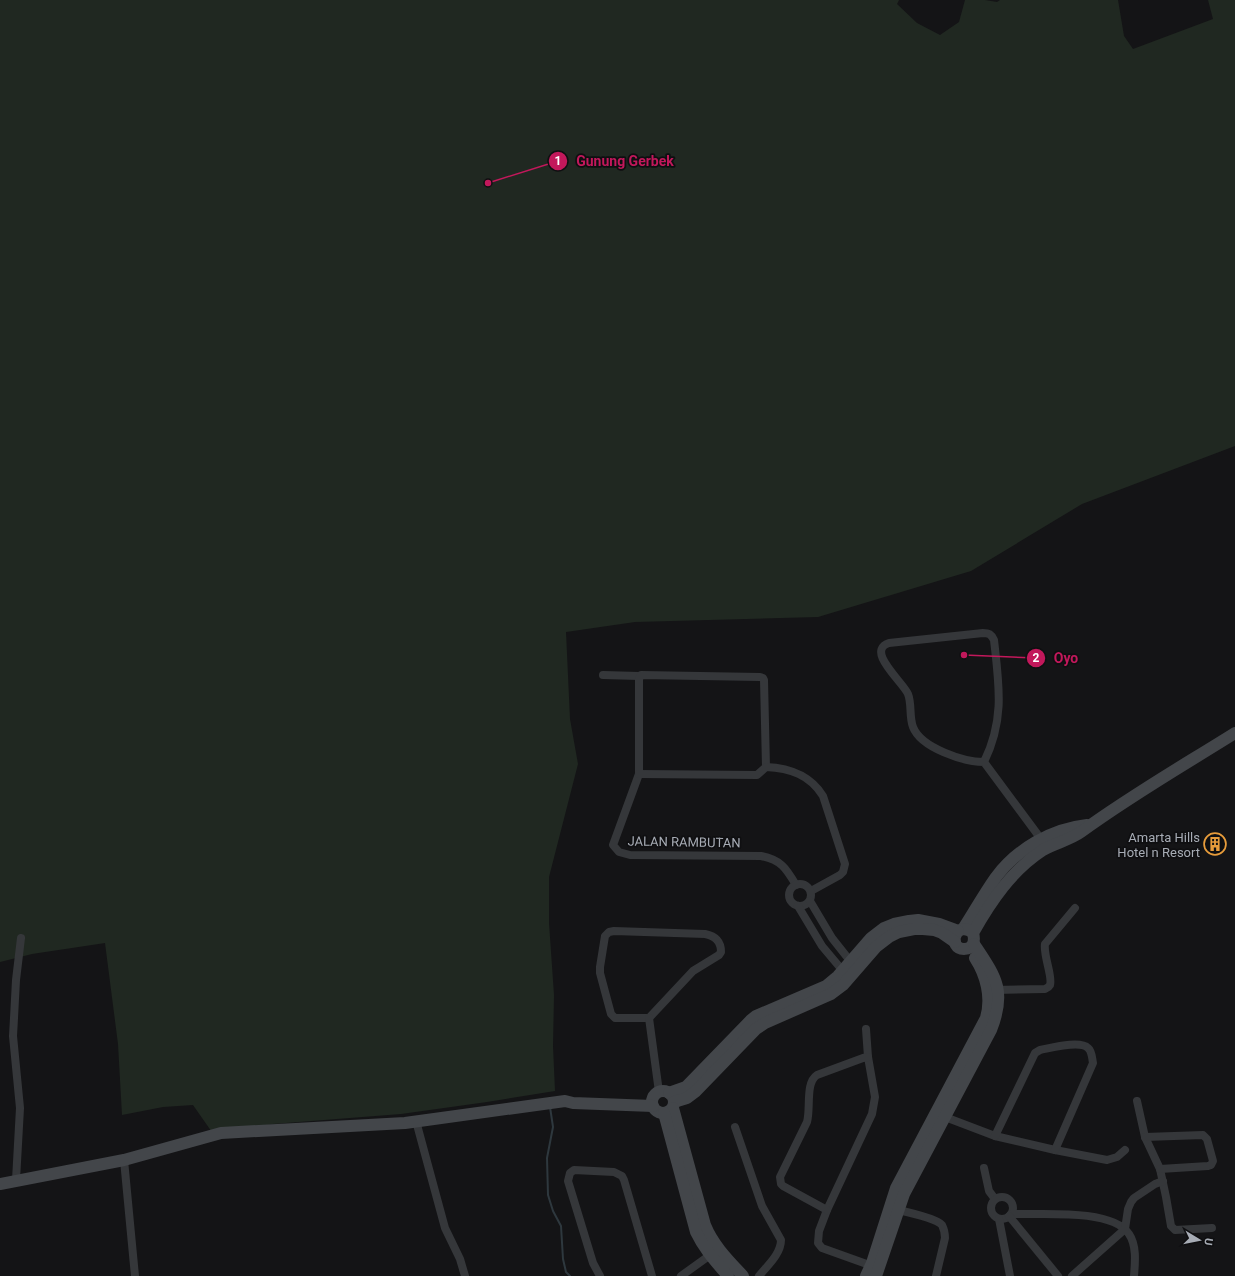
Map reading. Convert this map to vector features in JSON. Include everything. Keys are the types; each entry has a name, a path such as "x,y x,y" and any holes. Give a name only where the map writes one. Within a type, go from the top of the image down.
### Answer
{"street":[{"path":"984,762 996,729 1000,707 1000,694 994,640 992,635 983,633 884,644 881,649 881,655 908,695 911,721 917,735 923,741 950,754 968,760 984,762 1041,839"},
{"path":"602,675 763,678 766,767"},
{"path":"639,676 639,774 757,775 766,767 786,769 795,772 819,788 844,859 845,868 840,874 811,891"},
{"path":"994,890 1030,859 1043,850 1076,831 1090,825 1235,733"},
{"name":"JALAN RAMBUTAN","path":"639,774 614,840 613,845 619,852 630,855 761,856 771,858 782,865 787,870 796,885"},
{"path":"965,938 994,890 997,877 1011,861 1030,845 1051,834 1076,831"},
{"path":"803,884 811,891 810,901 805,906 798,906 792,903 789,896 791,890 796,885 803,884"},
{"path":"810,901 847,967"},
{"path":"798,906 822,946 847,967"},
{"path":"993,990 1048,988 1050,982 1045,944 1075,908"},
{"path":"664,1102 686,1088 756,1016 826,986 847,967 871,938 889,937 899,932 914,929 934,930 965,938 993,973 993,990 997,1012 994,1020 896,1188 873,1271"},
{"path":"614,932 711,935 720,943 721,952 719,955 693,971 649,1018 617,1018 612,1016 600,973 605,936 614,932"},
{"path":"0,1184 124,1160 221,1133 412,1122 563,1101 664,1102 691,1096 761,1025 831,994 844,985 879,937"},
{"path":"16,1180 20,1108 14,1018 16,980 21,938"},
{"path":"649,1018 664,1102 704,1224 710,1236 714,1252 728,1276"},
{"path":"866,1029 868,1057 875,1097 872,1114 827,1210 818,1235 818,1243 822,1248 873,1271"},
{"path":"995,1136 1035,1053 1040,1050 1077,1044 1084,1045 1090,1048 1093,1063 1056,1150"},
{"path":"827,1210 780,1184 780,1177 807,1122 809,1115 810,1085 814,1077 868,1057"},
{"path":"873,1271 909,1184 945,1117 962,1074"},
{"path":"1137,1101 1145,1136 1160,1169 1172,1228 1175,1230 1212,1228"},
{"path":"945,1117 995,1136 1107,1160 1117,1157 1125,1150"},
{"path":"412,1122 445,1228 460,1259 464,1276"},
{"path":"735,1127 762,1206 781,1240 781,1244 775,1256 759,1276"},
{"path":"1145,1136 1203,1135 1207,1139 1213,1161 1208,1166 1160,1169"},
{"path":"124,1160 135,1276"},
{"path":"984,1168 989,1191 995,1200"},
{"path":"600,1276 593,1263 568,1181 570,1173 574,1170 614,1172 622,1176 652,1276"},
{"path":"1072,1276 1125,1229 1128,1209 1134,1198 1155,1184 1163,1181"},
{"path":"1010,1215 1013,1207 1010,1201 1004,1197 995,1200 991,1205 994,1215 999,1218 1006,1218 1010,1215 1052,1213 1083,1216 1112,1222 1125,1229 1132,1241 1134,1251 1134,1276"},
{"path":"898,1210 937,1221 943,1227 945,1232 936,1276"},
{"path":"1010,1215 1058,1276"},
{"path":"999,1218 1010,1276"},
{"path":"681,1276 714,1252"},
{"path":"714,1252 743,1276"}],"shaded area":[{"path":"0,0 899,0 897,4 917,23 940,35 959,22 965,0 985,0 997,2 1000,0 1118,0 1124,36 1133,49 1213,19 1208,0 1235,0 1235,446 1082,504 971,571 818,617 635,622 566,632 570,719 578,764 549,877 549,923 554,995 553,1046 555,1091 401,1114 273,1124 214,1135 193,1105 163,1107 122,1115 118,1044 105,943 32,954 0,962"}],"waterway":[{"path":"550,1107 553,1127 547,1158 548,1195 553,1211 561,1226 563,1259 566,1272 570,1276"}],"place":[{"name":"Gunung Gerbek","path":"488,183"},
{"name":"Oyo","path":"964,655"},
{"name":"Amarta Hills Hotel n Resort","path":"1215,844"}]}
